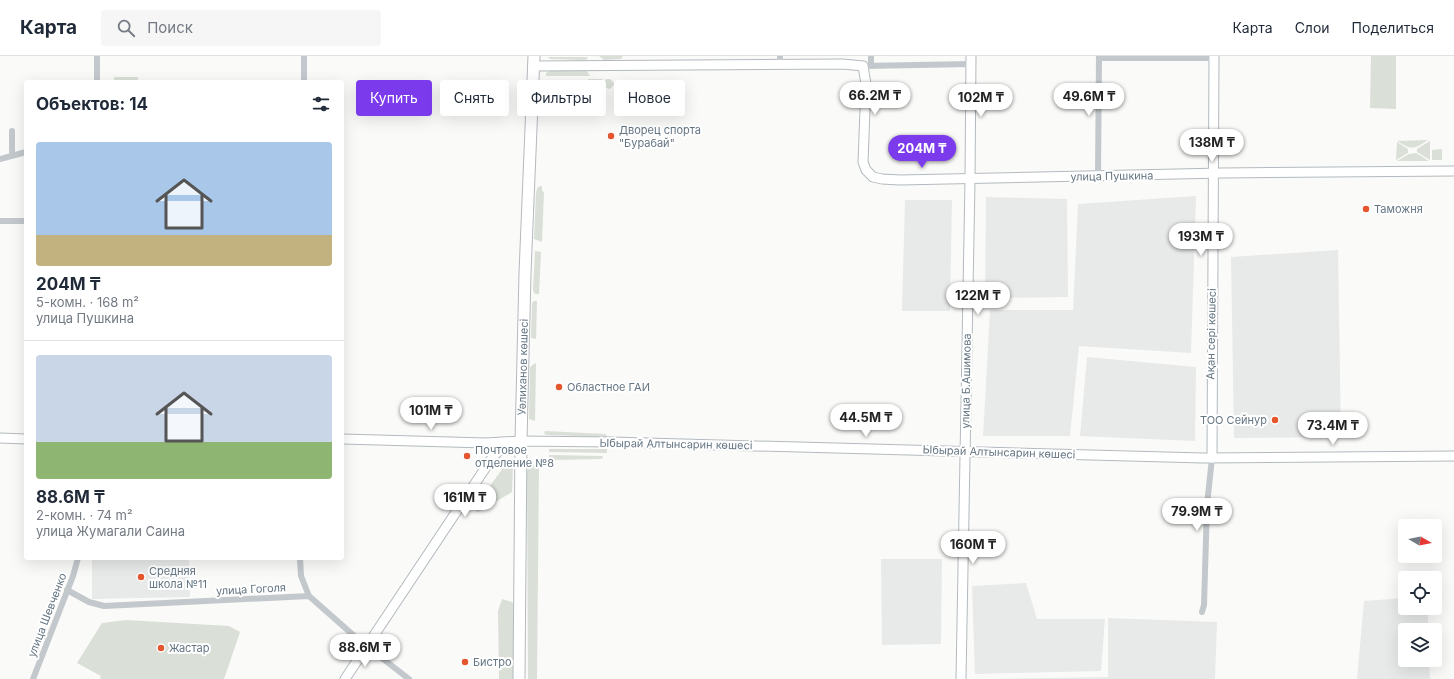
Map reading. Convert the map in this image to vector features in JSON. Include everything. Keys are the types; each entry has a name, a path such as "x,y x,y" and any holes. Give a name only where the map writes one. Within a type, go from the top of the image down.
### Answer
{"highway":[{"name":"Уәлиханов көшесі","path":"519,679 521,441 525,266 534,61"}],"street":[{"path":"97,56 97,80"},
{"path":"304,56 304,80"},
{"path":"867,66 871,56"},
{"path":"1098,176 1099,57 1214,57"},
{"name":"Ақан сері көшесі","path":"1202,612 1204,605 1207,505 1212,458 1212,174 1214,57"},
{"path":"534,61 780,60 867,66 971,60"},
{"name":"улица Б.Ашимова","path":"961,679 971,60"},
{"name":"улица Пушкина","path":"867,66 862,157 864,166 868,173 882,179 970,180 1098,176 1454,171"},
{"path":"12,131 12,155"},
{"path":"0,159 24,152"},
{"path":"0,221 24,221"},
{"path":"0,438 24,439"},
{"name":"Ыбырай Алтынсарин көшесі","path":"344,439 506,443 521,441 1212,458 1454,456"},
{"path":"345,679 492,458 506,443"},
{"name":"улица Шевченко","path":"33,679 68,590 77,560"},
{"path":"300,560 301,576 309,596 367,646 409,679"},
{"name":"улица Гоголя","path":"68,590 89,602 104,606 309,596"}],"shaded area":[{"path":"599,56 623,57 621,59 604,60"},
{"path":"1371,56 1396,56 1396,109 1370,108"},
{"path":"548,57 588,57 586,60 550,59"},
{"path":"550,71 587,71 590,76 546,76 546,73"},
{"path":"114,77 138,77 138,80 114,80"},
{"path":"588,79 603,79 603,80"},
{"path":"610,79 614,83 610,89 606,88 606,80"},
{"path":"1428,140 1419,146 1412,148 1397,141"},
{"path":"1430,141 1430,160 1417,152 1417,149"},
{"path":"1397,142 1408,149 1408,153 1396,160"},
{"path":"1442,149 1442,160 1432,160 1432,150"},
{"path":"1416,153 1429,161 1397,161 1409,154"},
{"path":"542,186 542,191 544,192 542,242 534,239 536,192 538,187"},
{"path":"1196,196 1191,353 1079,346 1070,436 983,436 990,310 1073,310 1078,204"},
{"path":"986,197 1067,199 1068,297 985,298"},
{"path":"905,200 952,200 950,311 902,311"},
{"path":"1338,250 1341,437 1234,438 1231,257"},
{"path":"535,251 541,252 539,294 535,294 533,290"},
{"path":"537,301 536,339 531,338 532,303"},
{"path":"1087,357 1196,367 1195,441 1080,436"},
{"path":"535,363 535,421 529,419 530,367"},
{"path":"545,431 606,434 607,437 548,435 544,434"},
{"path":"549,449 607,449 607,453 549,452"},
{"path":"549,455 603,456 602,459 549,460"},
{"path":"506,464 512,464 513,466 512,492 478,512 473,509"},
{"path":"539,464 537,679 528,679 527,472 529,465"},
{"path":"881,559 942,559 941,644 882,645"},
{"name":"Средняя школа №11","path":"92,560 189,560 190,597 92,599"},
{"path":"1026,583 1037,619 1105,619 1101,671 975,674 972,586"},
{"path":"502,599 512,602 514,605 514,679 499,679 498,611"},
{"path":"1398,599 1398,615 1428,615 1428,623 1398,623 1398,667 1429,667 1430,679 1357,679 1364,601"},
{"path":"1108,618 1217,622 1215,679 982,679 1108,677"},
{"name":"Жастар","path":"126,620 229,626 240,632 224,679 100,679 101,676 77,663 102,623"}],"place":[{"name":"Дворец спорта \"Бурабай\"","path":"611,136"},
{"name":"Таможня","path":"1366,209"},
{"name":"Областное ГАИ","path":"559,387"},
{"name":"ТОО Сейнур","path":"1275,420"},
{"name":"Почтовое отделение №8","path":"467,456"},
{"name":"Средняя школа №11","path":"141,577"},
{"name":"Жастар","path":"161,648"},
{"name":"Бистро","path":"465,662"}]}
